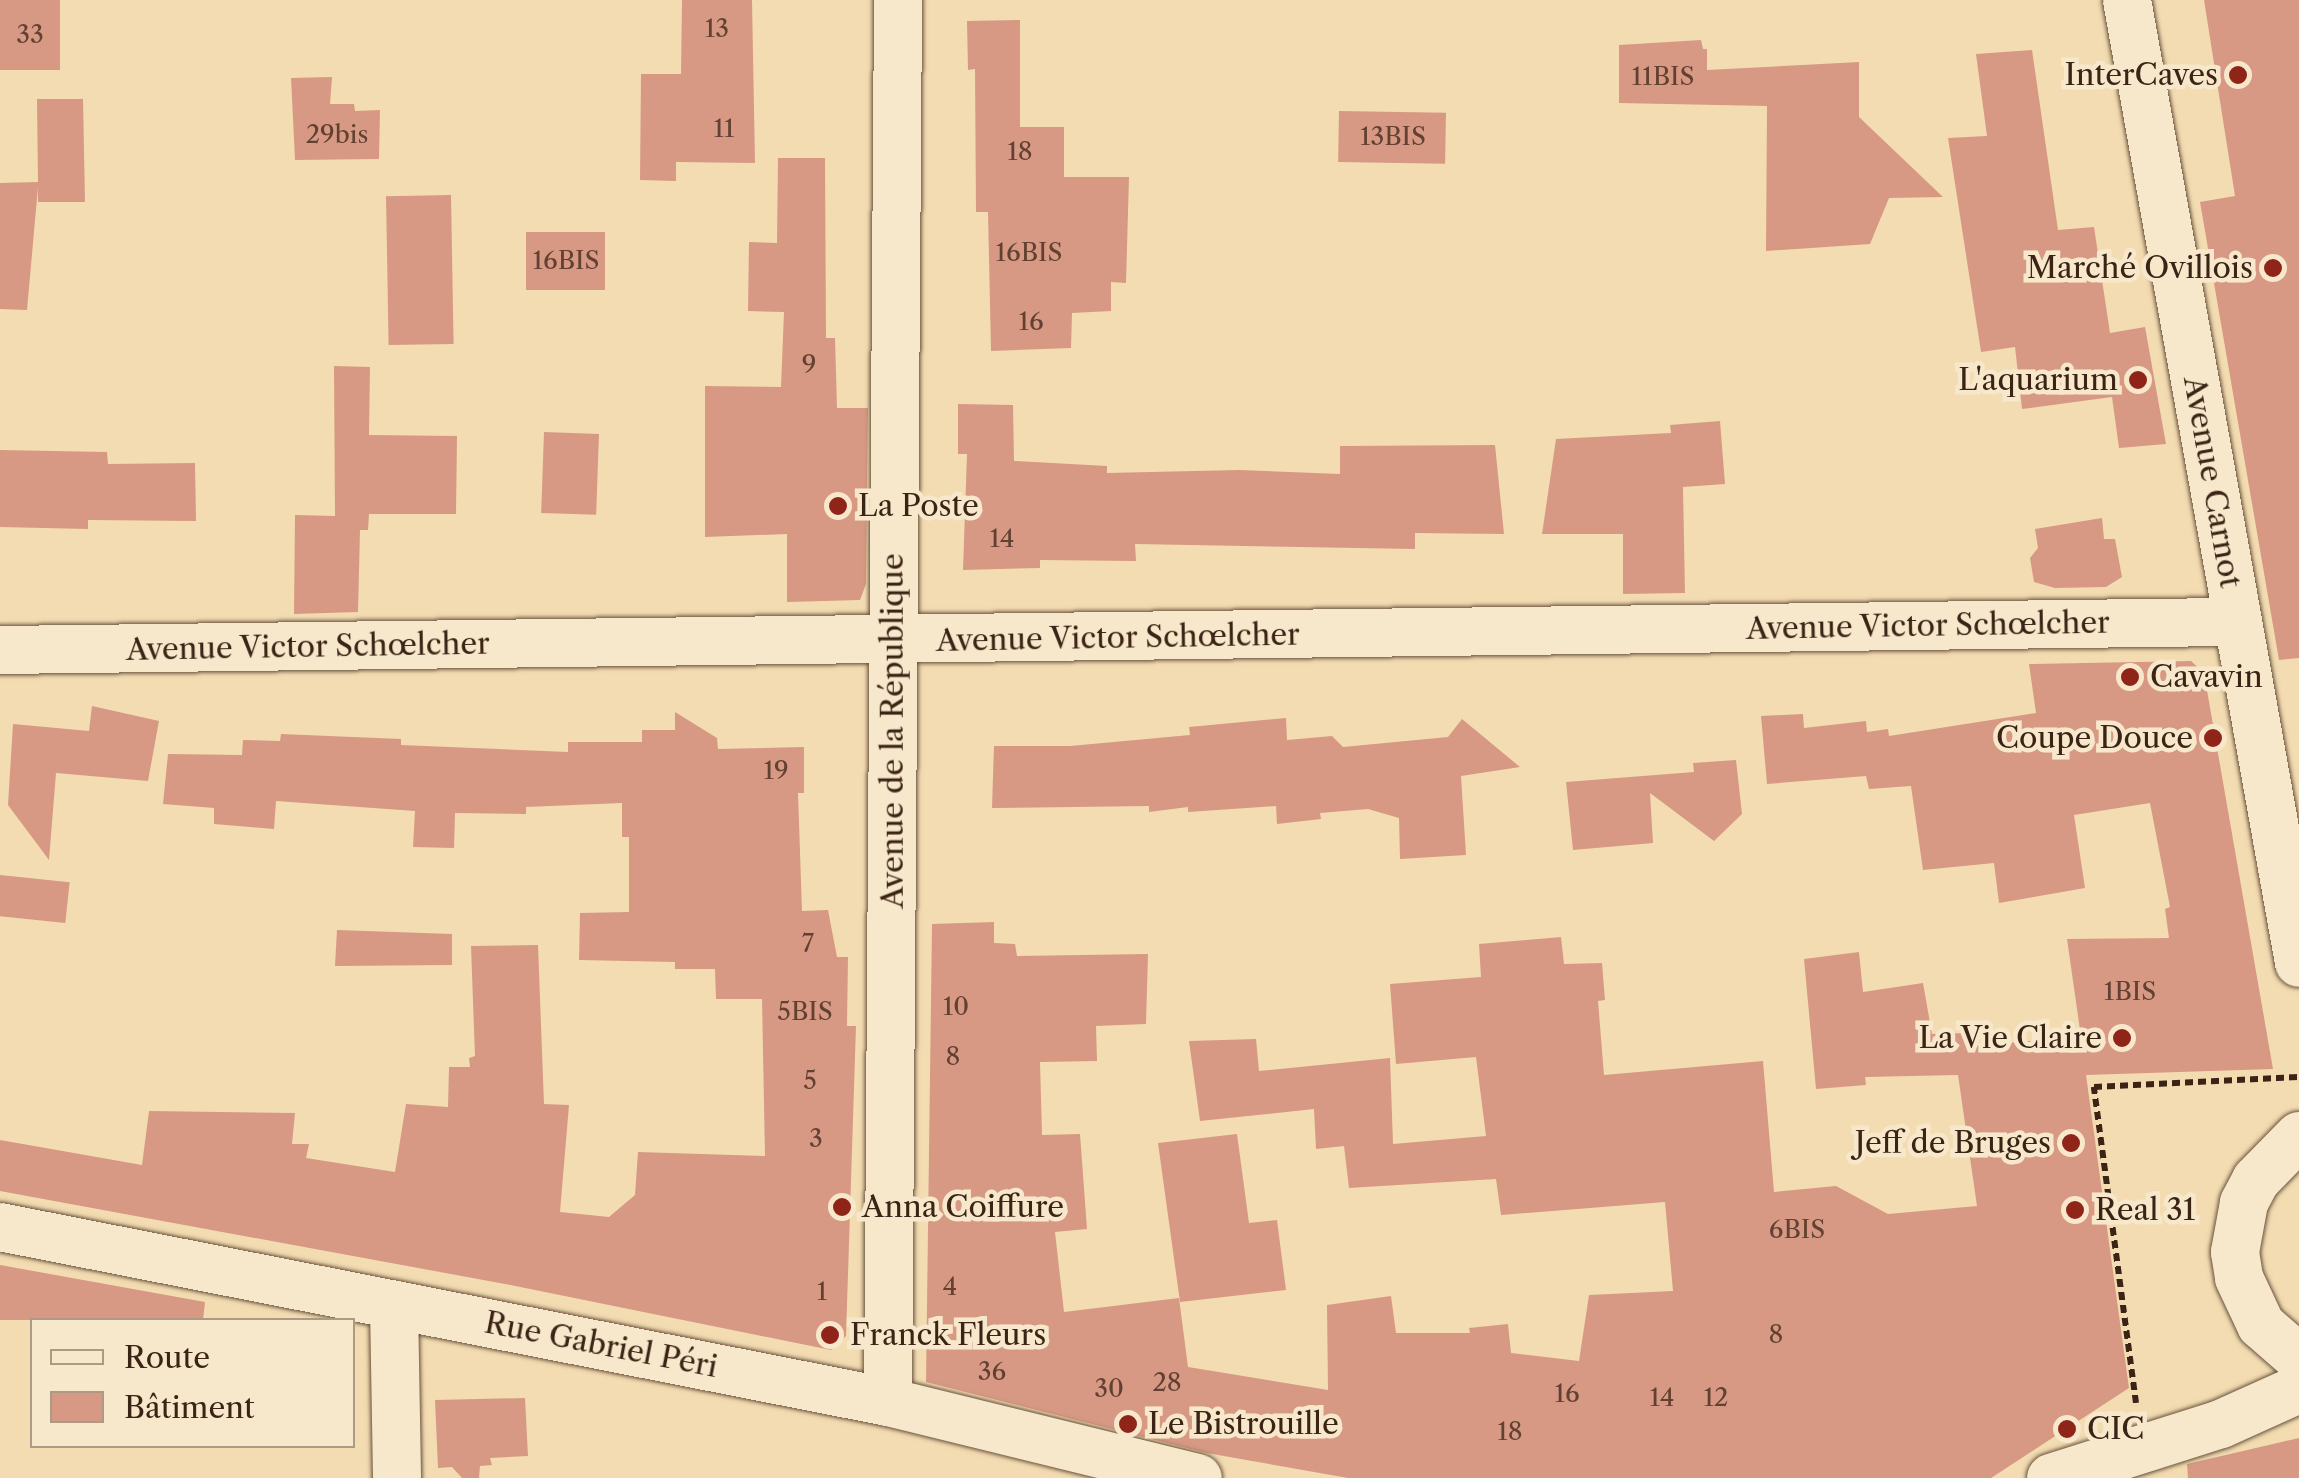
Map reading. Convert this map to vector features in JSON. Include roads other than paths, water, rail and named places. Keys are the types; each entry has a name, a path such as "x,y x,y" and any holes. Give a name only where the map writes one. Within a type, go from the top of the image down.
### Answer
{"street":[{"name":"Avenue de la République","path":"888,1402 898,0"},
{"name":"Avenue Carnot","path":"2127,0 2299,963"},
{"name":"Avenue Victor Schœlcher","path":"0,650 2236,622"},
{"path":"2299,1136 2256,1180 2244,1203 2235,1252 2238,1278 2254,1314 2278,1344 2299,1358"},
{"name":"Rue Gabriel Péri","path":"0,1227 888,1402 1075,1451 1198,1478"},
{"path":"394,1305 398,1478"},
{"path":"2051,1478 2221,1424 2299,1390"}],"place":[{"name":"InterCaves","path":"2238,75"},
{"name":"Marché Ovillois","path":"2273,268"},
{"name":"L'aquarium","path":"2138,380"},
{"name":"La Poste","path":"838,506"},
{"name":"Cavavin","path":"2130,677"},
{"name":"Coupe Douce","path":"2213,738"},
{"name":"La Vie Claire","path":"2122,1038"},
{"name":"Jeff de Bruges","path":"2071,1143"},
{"name":"Anna Coiffure","path":"842,1207"},
{"name":"Real 31","path":"2075,1210"},
{"name":"Franck Fleurs","path":"830,1335"},
{"name":"Le Bistrouille","path":"1128,1424"},
{"name":"CIC","path":"2067,1429"}]}
